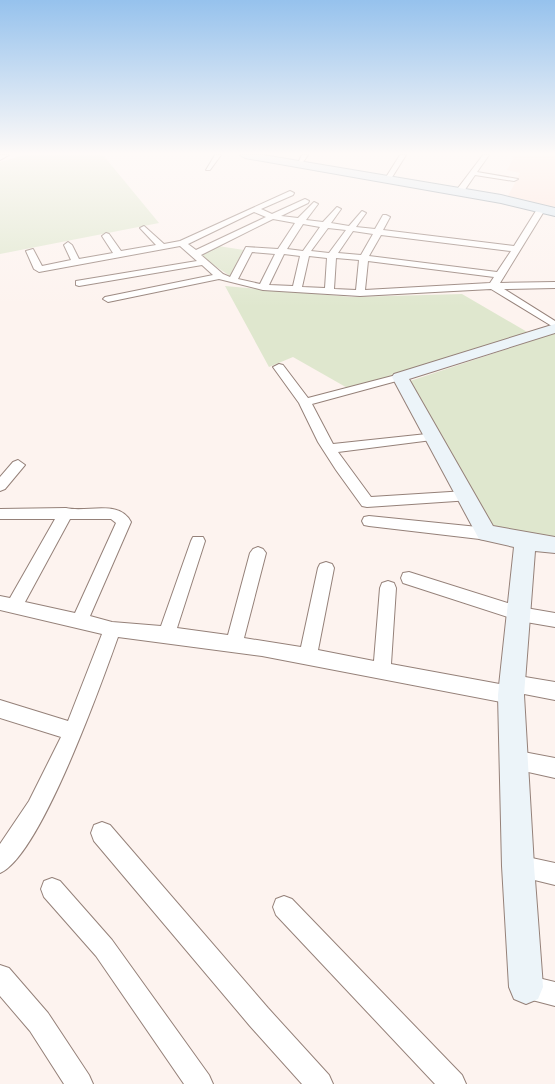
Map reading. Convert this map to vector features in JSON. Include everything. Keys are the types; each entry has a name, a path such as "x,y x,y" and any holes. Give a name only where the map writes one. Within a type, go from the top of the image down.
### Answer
{"main road":[{"path":"529,206 555,212"}],"street":[{"path":"30,251 39,269 162,247 182,243 264,206"},
{"path":"196,254 296,206"},
{"path":"263,287 279,251 299,221 313,206"},
{"path":"493,286 542,208"},
{"path":"297,288 305,254 337,209"},
{"path":"255,210 271,219 517,249"},
{"path":"329,291 332,255 362,213"},
{"path":"360,293 364,258 386,217"},
{"path":"233,281 254,242 271,219"},
{"path":"144,228 162,247"},
{"path":"106,236 119,255"},
{"path":"254,242 279,251 364,258 501,275"},
{"path":"182,243 220,276 233,281 263,287 360,293 555,284"},
{"path":"68,245 78,263"},
{"path":"79,283 204,262"},
{"path":"108,299 220,276"},
{"path":"493,286 555,326"},
{"path":"304,402 400,377 555,326"},
{"path":"278,367 304,402 313,422 330,449 367,502 466,496"},
{"path":"400,377 488,534"},
{"path":"330,449 432,436"},
{"path":"0,486 18,465"},
{"path":"1,516 66,513 111,514 120,517 124,522 80,621"},
{"path":"66,513 7,605 112,629 167,633 382,671 512,689 555,691"},
{"path":"370,521 488,534 555,545"},
{"path":"167,633 198,541"},
{"path":"525,541 512,689 518,866 526,986 555,994"},
{"path":"234,644 258,553"},
{"path":"308,657 326,568"},
{"path":"409,578 520,614 555,620"},
{"path":"382,671 388,588"},
{"path":"0,862 51,782 74,732 112,629"},
{"path":"0,709 74,732"},
{"path":"513,760 555,768"},
{"path":"102,833 259,1017 320,1084"},
{"path":"518,866 555,874"},
{"path":"52,889 104,948 200,1084"},
{"path":"284,907 453,1084"},
{"path":"0,978 39,1022 80,1084"}],"green space":[{"path":"0,206 145,206 159,223 0,254"},
{"path":"218,246 244,250 230,276 199,255"},
{"path":"225,286 352,297 462,294 529,333 351,390 293,357 269,367"},
{"path":"555,333 555,539 490,531 410,381"}]}
